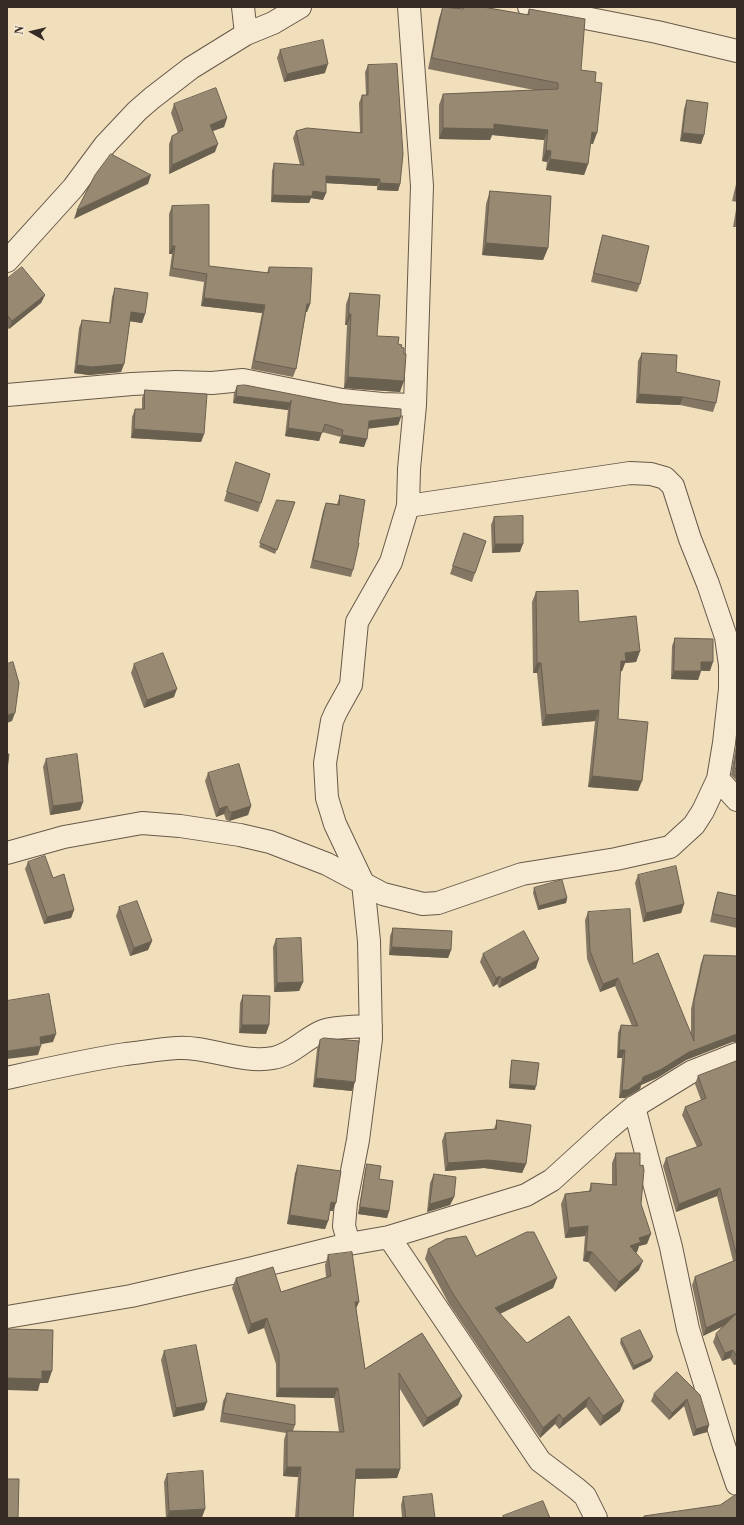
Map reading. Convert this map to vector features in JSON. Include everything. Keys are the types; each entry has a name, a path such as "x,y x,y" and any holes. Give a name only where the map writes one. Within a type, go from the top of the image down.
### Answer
{"street":[{"path":"243,7 246,34"},
{"path":"7,261 73,188 105,145 137,111 191,68 246,34 273,23 300,7"},
{"path":"349,1244 344,1226 346,1202 358,1140 371,1026 369,941 363,883 335,824 327,798 325,763 332,721 351,685 357,622 391,562 408,506 409,469 415,406 422,186 409,7"},
{"path":"529,7 657,32 737,51"},
{"path":"7,395 132,384 176,382 212,383 243,380 342,400 415,406"},
{"path":"7,853 64,837 142,823 156,823 240,835 270,842 327,864 383,894 423,904 438,903 522,874 616,859 670,847 694,825 703,811 718,779 734,689 726,637 672,486 665,478 651,474 630,474 408,506"},
{"path":"718,779 737,800"},
{"path":"7,1078 77,1062 178,1048 203,1050 258,1059 274,1058 288,1053 323,1031 371,1026"},
{"path":"7,1317 131,1296 349,1244 389,1238 526,1195 552,1180 608,1129 634,1108 691,1072 737,1054"},
{"path":"634,1108 671,1247 688,1329 737,1484"},
{"path":"389,1238 540,1461 581,1492 589,1503 596,1518"}],"building":[{"path":"443,7 463,9 464,7 483,7 529,15 529,9 585,19 581,70 596,72 595,82 602,83 597,133 592,132 588,164 550,159 551,151 546,150 548,130 494,124 494,129 443,128 443,94 558,89 558,83 432,58"},
{"path":"323,40 328,64 287,74 280,50"},
{"path":"397,64 403,154 400,184 380,183 380,179 326,176 326,193 313,191 312,196 273,195 274,163 304,165 296,131 307,128 362,133 362,95 368,95 368,65"},
{"path":"216,88 227,118 210,125 218,144 172,165 172,136 183,130 174,104"},
{"path":"687,100 708,103 704,135 683,133"},
{"path":"111,154 151,175 77,210 95,175"},
{"path":"490,191 551,196 548,248 486,243"},
{"path":"209,205 209,266 269,273 269,267 312,268 310,304 307,304 296,369 254,361 265,305 204,298 207,274 172,268 175,246 172,246 172,206"},
{"path":"603,235 649,246 640,284 594,273"},
{"path":"22,267 45,295 12,321 7,315 7,279"},
{"path":"115,288 148,293 145,314 131,312 124,364 92,367 77,365 82,320 110,323"},
{"path":"350,293 380,295 377,336 399,337 398,344 402,345 401,347 404,348 404,354 406,354 404,381 348,377 351,314 349,314"},
{"path":"642,353 677,355 676,372 720,381 716,403 683,397 639,394"},
{"path":"245,385 342,404 401,409 401,417 369,421 367,439 342,435 343,430 325,424 322,433 288,428 291,403 236,396 237,386"},
{"path":"145,390 207,394 204,434 134,429 135,409 144,409"},
{"path":"236,462 270,474 261,503 227,492"},
{"path":"340,495 365,500 359,543 353,570 313,560 326,503 339,505"},
{"path":"277,500 295,502 277,550 260,543"},
{"path":"523,516 523,544 495,544 494,517"},
{"path":"464,533 486,541 475,573 453,566"},
{"path":"578,591 579,622 636,616 640,651 625,653 626,661 621,661 618,719 648,722 642,781 592,776 599,710 546,715 541,663 537,663 536,592"},
{"path":"675,638 713,639 713,662 701,662 701,671 674,671"},
{"path":"163,653 177,689 147,700 134,664"},
{"path":"13,662 19,683 15,713 7,715 7,664"},
{"path":"737,750 737,770 734,767"},
{"path":"7,754 9,754 7,770"},
{"path":"77,754 83,802 53,806 46,759"},
{"path":"239,764 251,806 232,812 229,812 227,806 219,809 208,773"},
{"path":"45,856 53,878 64,874 74,910 47,917 28,862"},
{"path":"676,866 684,904 646,913 638,875"},
{"path":"562,880 567,898 539,906 534,888"},
{"path":"718,892 737,896 737,919 713,914"},
{"path":"137,901 152,941 134,948 119,907"},
{"path":"630,909 633,964 658,953 694,1041 694,1001 704,955 737,956 737,1034 689,1052 660,1070 643,1077 642,1081 628,1090 622,1090 625,1050 619,1050 621,1025 638,1026 618,978 603,984 590,951 588,912"},
{"path":"393,928 452,931 451,950 392,947"},
{"path":"524,931 539,959 502,979 500,976 496,978 483,954"},
{"path":"301,938 303,982 277,983 276,939"},
{"path":"49,994 56,1034 40,1037 41,1046 7,1051 7,1001"},
{"path":"243,995 270,996 269,1025 242,1025"},
{"path":"324,1038 359,1041 355,1082 316,1078 320,1040"},
{"path":"512,1060 539,1063 536,1086 510,1084"},
{"path":"737,1061 737,1257 720,1188 679,1204 666,1158 702,1145 685,1107 706,1098 698,1076"},
{"path":"497,1120 531,1125 526,1164 488,1160 448,1163 445,1133 496,1129"},
{"path":"616,1153 640,1153 640,1166 643,1165 644,1170 641,1204 651,1234 639,1238 641,1242 630,1246 643,1261 619,1282 592,1252 586,1251 588,1226 569,1228 565,1194 591,1191 591,1183 616,1185"},
{"path":"367,1164 381,1166 379,1179 393,1181 389,1211 360,1207"},
{"path":"298,1165 341,1171 336,1203 331,1202 328,1221 290,1215"},
{"path":"434,1174 456,1177 454,1197 430,1204"},
{"path":"527,1232 534,1232 557,1278 495,1308 527,1343 569,1316 624,1401 603,1416 589,1397 563,1419 559,1414 543,1428 453,1294 428,1249 446,1239 466,1236 476,1256"},
{"path":"352,1252 359,1302 355,1302 365,1369 422,1333 462,1396 427,1418 399,1373 400,1469 356,1469 353,1518 298,1518 301,1467 287,1467 287,1431 344,1432 338,1388 279,1388 279,1354 267,1318 251,1324 236,1278 273,1267 281,1292 331,1276 328,1255"},
{"path":"737,1260 737,1313 706,1328 695,1277"},
{"path":"737,1313 737,1357 733,1350 725,1353 716,1334"},
{"path":"7,1329 53,1330 52,1371 42,1371 42,1379 7,1378"},
{"path":"640,1330 653,1357 634,1366 621,1339"},
{"path":"196,1345 207,1402 176,1408 164,1351"},
{"path":"677,1372 700,1395 709,1425 696,1429 687,1399 672,1413 654,1394"},
{"path":"227,1393 295,1405 295,1425 223,1413"},
{"path":"203,1471 205,1509 169,1511 167,1474"},
{"path":"7,1479 19,1479 18,1518 7,1518"},
{"path":"432,1494 435,1518 406,1518 403,1497"},
{"path":"737,1494 737,1518 644,1518 644,1516 720,1505"},
{"path":"543,1501 550,1518 504,1518 503,1516"}]}
